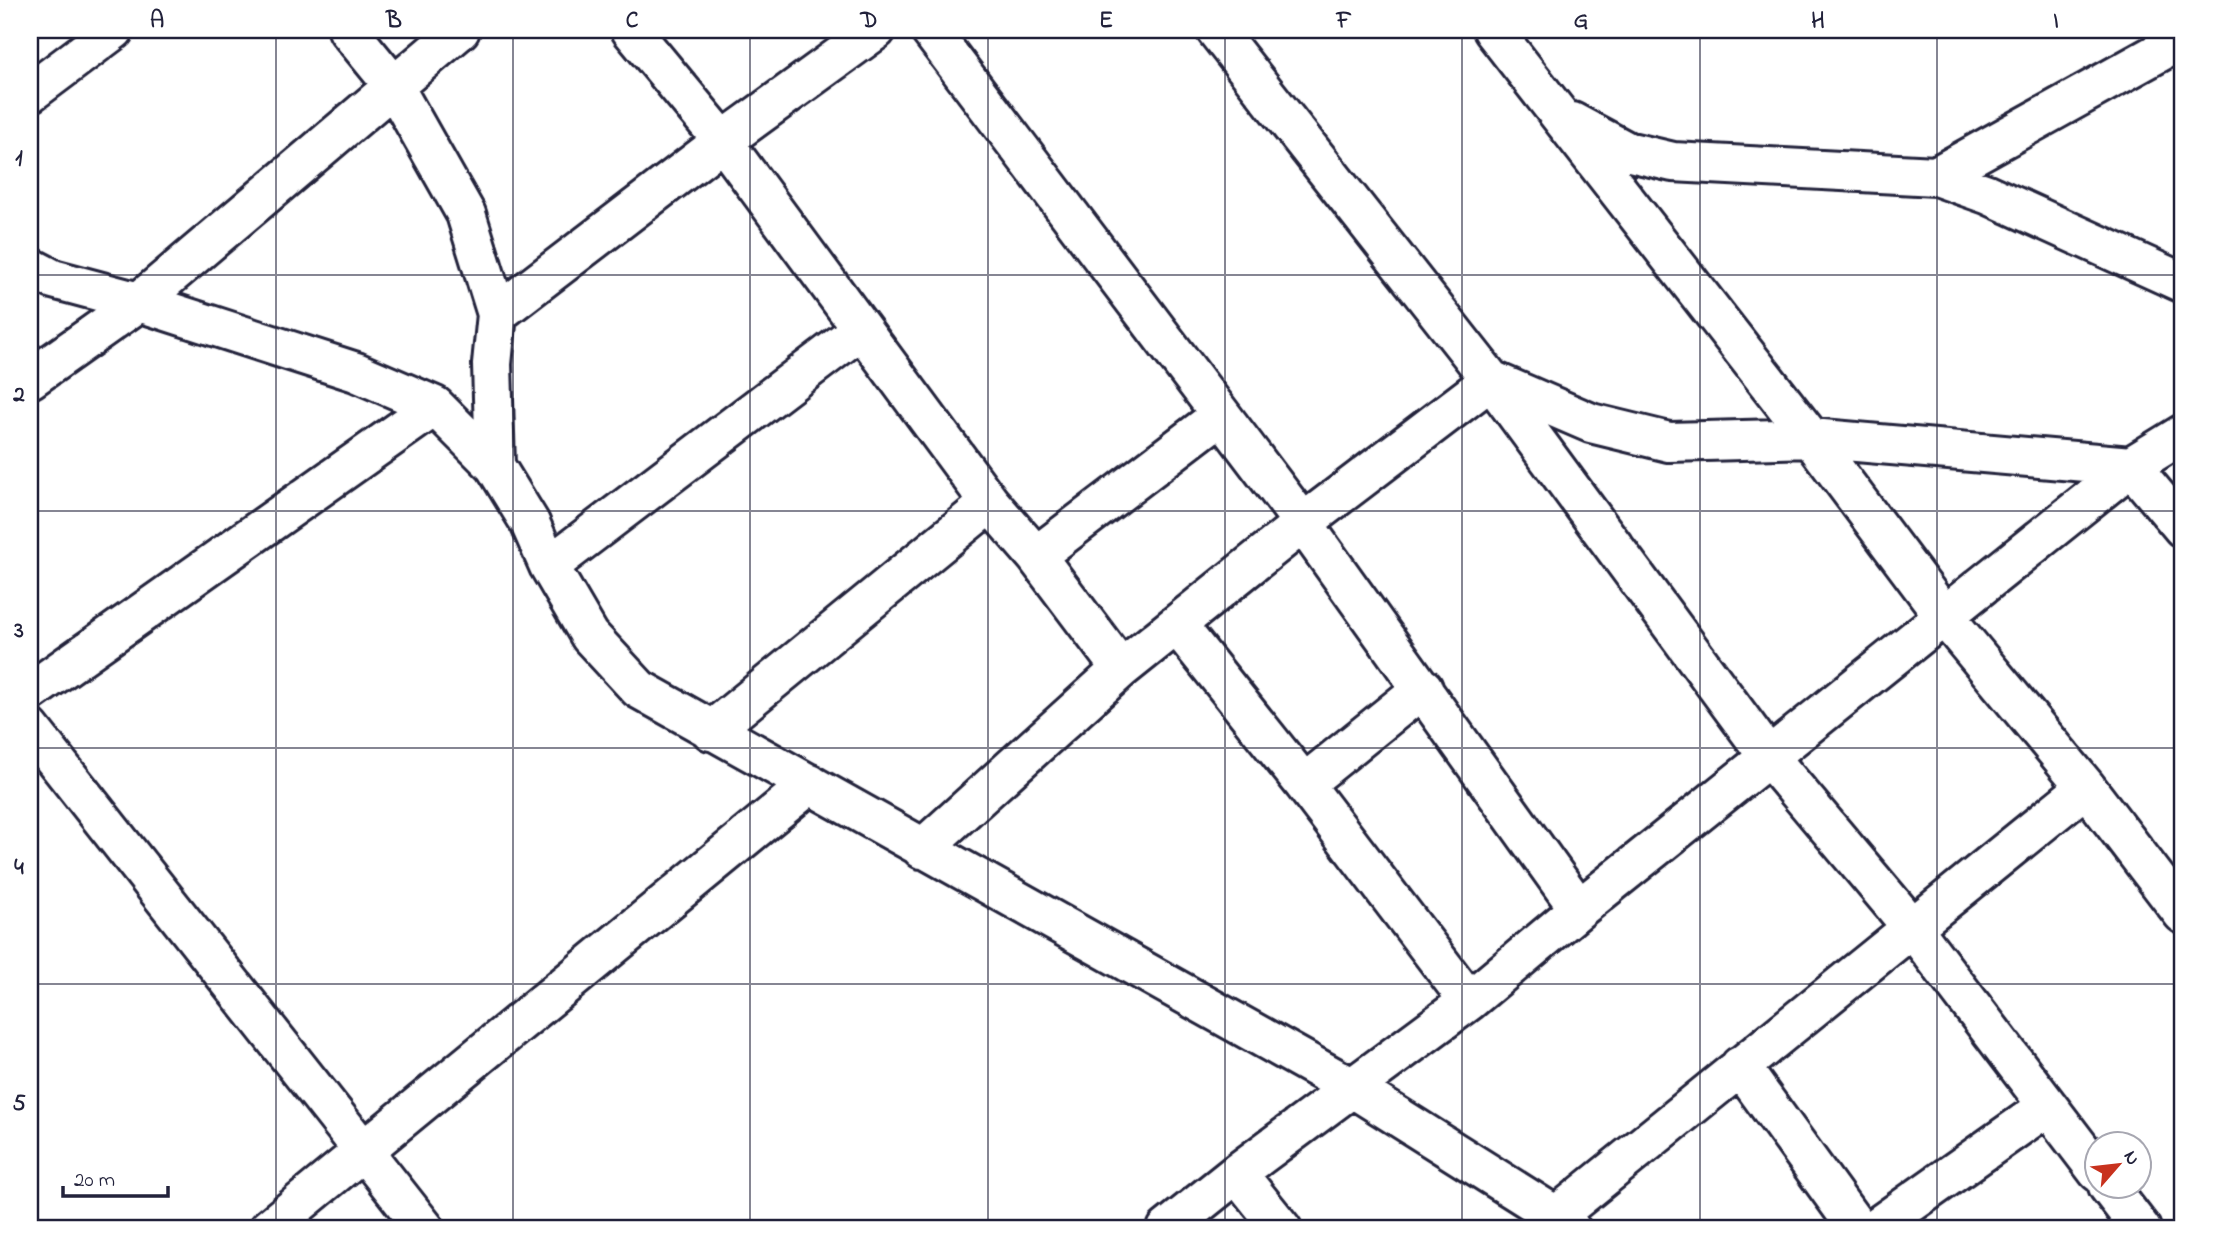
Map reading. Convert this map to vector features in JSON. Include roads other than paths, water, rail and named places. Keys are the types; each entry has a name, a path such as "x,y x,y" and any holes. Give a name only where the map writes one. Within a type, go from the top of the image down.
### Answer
{"street":[{"path":"30,93 114,30"},
{"path":"348,30 393,85 466,214 497,314 492,364 495,466"},
{"path":"30,379 139,302 460,30"},
{"path":"631,30 723,141 990,503 1036,556 1121,669"},
{"path":"497,314 723,141 876,30"},
{"path":"930,30 1303,523 1579,909"},
{"path":"1216,30 1491,380 1768,757 1911,926 2084,1154"},
{"path":"1493,30 1811,438 1944,617 2085,787 2183,914"},
{"path":"1936,176 2183,39"},
{"path":"1558,115 1626,151 1674,162 1936,176 1987,194 2183,283"},
{"path":"30,267 53,279 139,302 355,372 435,406 495,466 530,523 549,566 590,636 639,689 1352,1087 1564,1223 1740,1066 2085,787"},
{"path":"549,566 860,330"},
{"path":"1491,380 1591,423 1669,442 1811,438 2131,466 2183,528"},
{"path":"922,849 1121,669 1178,626 1303,523 1491,380"},
{"path":"30,692 435,406"},
{"path":"1036,556 1221,415"},
{"path":"1167,1229 1237,1173 1469,1001 1579,909 2131,466 2183,434"},
{"path":"711,731 990,503"},
{"path":"1178,626 1304,784 1469,1001"},
{"path":"1304,784 1423,688"},
{"path":"30,728 425,1229"},
{"path":"268,1229 364,1153 810,784"},
{"path":"1740,1066 1858,1229"},
{"path":"1874,1229 2048,1106"},
{"path":"1237,1173 1282,1229"},
{"path":"2119,1200 2141,1229"}]}
